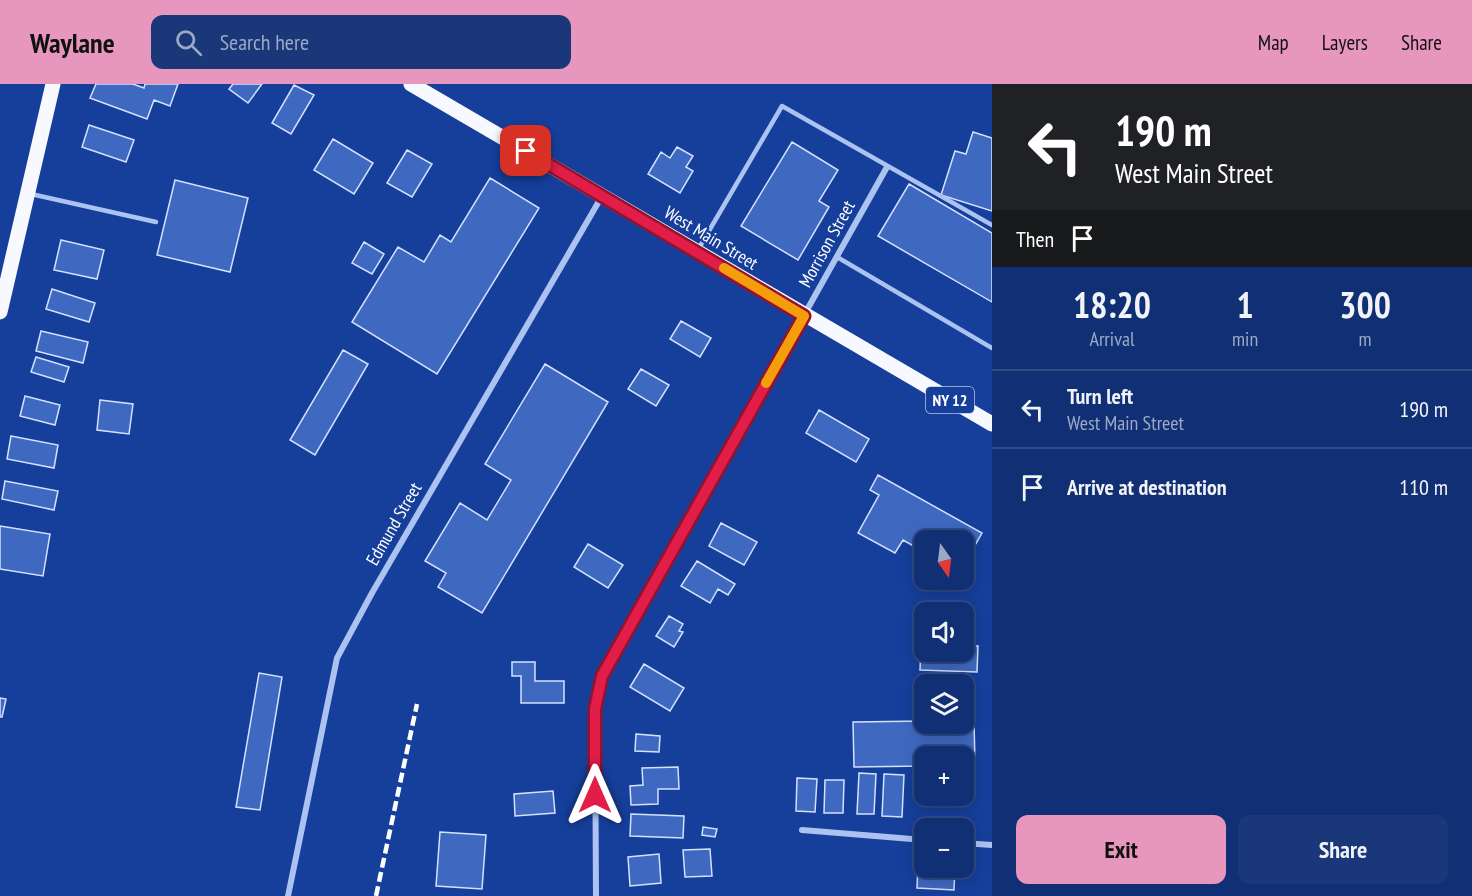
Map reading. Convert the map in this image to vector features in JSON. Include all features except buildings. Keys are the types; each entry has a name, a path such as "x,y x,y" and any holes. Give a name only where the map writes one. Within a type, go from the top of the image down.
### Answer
{"main road":[{"path":"0,312 53,84"},
{"name":"West Main Street","path":"411,84 992,424"}],"street":[{"name":"Morrison Street","path":"596,896 595,709 602,676 887,168"},
{"name":"Edmund Street","path":"288,896 337,658 372,593 602,196"},
{"path":"802,830 914,839"},
{"path":"974,844 992,845"}],"lane":[{"path":"696,252 782,106 887,168 992,225"},
{"path":"28,194 156,222"},
{"path":"837,256 992,348"}],"railway":[{"path":"376,896 417,704"}],"slow traffic":[{"path":"724,268 804,316 766,383"}],"route":[{"path":"526,151 804,316 602,676 595,709 595,795"}]}
